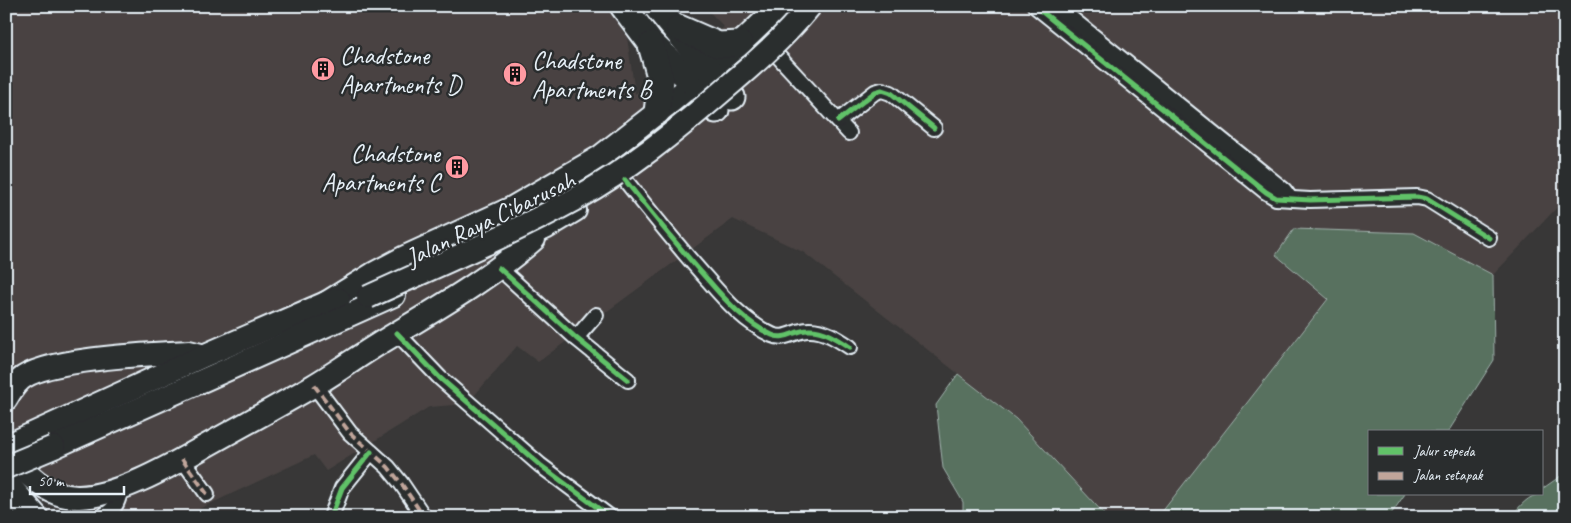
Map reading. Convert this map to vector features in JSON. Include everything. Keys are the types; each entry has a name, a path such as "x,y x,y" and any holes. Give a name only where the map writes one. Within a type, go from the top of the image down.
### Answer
{"highway":[{"path":"622,6 650,42 661,80 665,107"},
{"path":"656,6 673,24 707,72 730,98"},
{"path":"673,24 712,43 724,46 740,44"},
{"path":"650,42 707,72"},
{"path":"6,484 35,517"},
{"path":"6,506 16,517"}],"main road":[{"name":"Jalan Raya Cibarusah","path":"328,313 373,274 512,208 600,157 707,72 780,6"},
{"name":"Jalan Raya Cibarusah","path":"6,468 54,447 366,295 550,202 640,148 668,127 743,64 786,24 801,6"},
{"name":"Jalan Raya Cibarusah","path":"366,295 527,224 577,198 637,160 675,132 746,71 810,6"},
{"name":"Jalan Raya Cibarusah","path":"6,447 203,356 328,313 546,228 625,180 693,130 776,54 820,6"},
{"path":"665,107 682,103 691,109 695,119 693,130"},
{"path":"6,447 13,459 38,484 58,494 76,497 97,496 121,488 182,459 314,385 499,268 546,228"},
{"path":"6,399 20,379 36,371 56,366 109,357 189,352 203,356"}],"street":[{"path":"1035,6 1266,192 1276,198 1310,200 1417,197 1427,199 1489,238"},
{"path":"1056,6 1284,190 1290,198"},
{"path":"776,54 849,133"},
{"path":"838,121 875,92 882,90 891,93 934,128"},
{"path":"625,180 684,254 738,312 772,335 782,337 804,330 813,330 830,335 850,347"},
{"path":"499,268 576,338 628,380"},
{"path":"576,338 596,315"},
{"path":"396,333 440,378 540,465 610,517"},
{"path":"314,385 350,433 401,483 424,517"},
{"path":"331,517 342,488 371,452"},
{"path":"182,459 207,494"},
{"path":"101,517 112,511 121,488"}],"shaded area":[{"path":"6,6 605,6 627,37 635,94 724,27 704,6 1565,6 1565,199 1493,275 1414,233 1276,255 1328,299 1158,517 1107,517 1016,419 803,252 733,219 538,362 517,346 467,404 429,407 326,471 314,455 182,517 84,517 27,488 6,455"}],"green space":[{"path":"1294,229 1414,233 1493,275 1494,360 1449,430 1368,430 1368,496 1404,496 1389,517 1158,517 1328,299 1276,255"},
{"path":"958,374 1016,419 1107,517 963,517 963,502 943,468 936,405"},
{"path":"1565,473 1565,517 1511,517 1517,509 1533,496 1544,496 1544,488"}],"marked path":[{"path":"314,385 350,433 388,467 424,517"},
{"path":"182,459 207,494"}],"cycle path":[{"path":"1035,6 1266,192 1276,198 1310,200 1417,197 1427,199 1489,238"},
{"path":"838,121 875,92 882,90 891,93 934,128"},
{"path":"625,180 715,288 737,311 754,324 777,337 803,330 819,331 850,347"},
{"path":"499,268 576,338 628,380"},
{"path":"397,333 440,378 540,465 610,517"},
{"path":"331,517 342,488 371,452"}],"place":[{"name":"Chadstone Apartments D","path":"323,69"},
{"name":"Chadstone Apartments B","path":"515,74"},
{"name":"Chadstone Apartments C","path":"457,167"}]}
